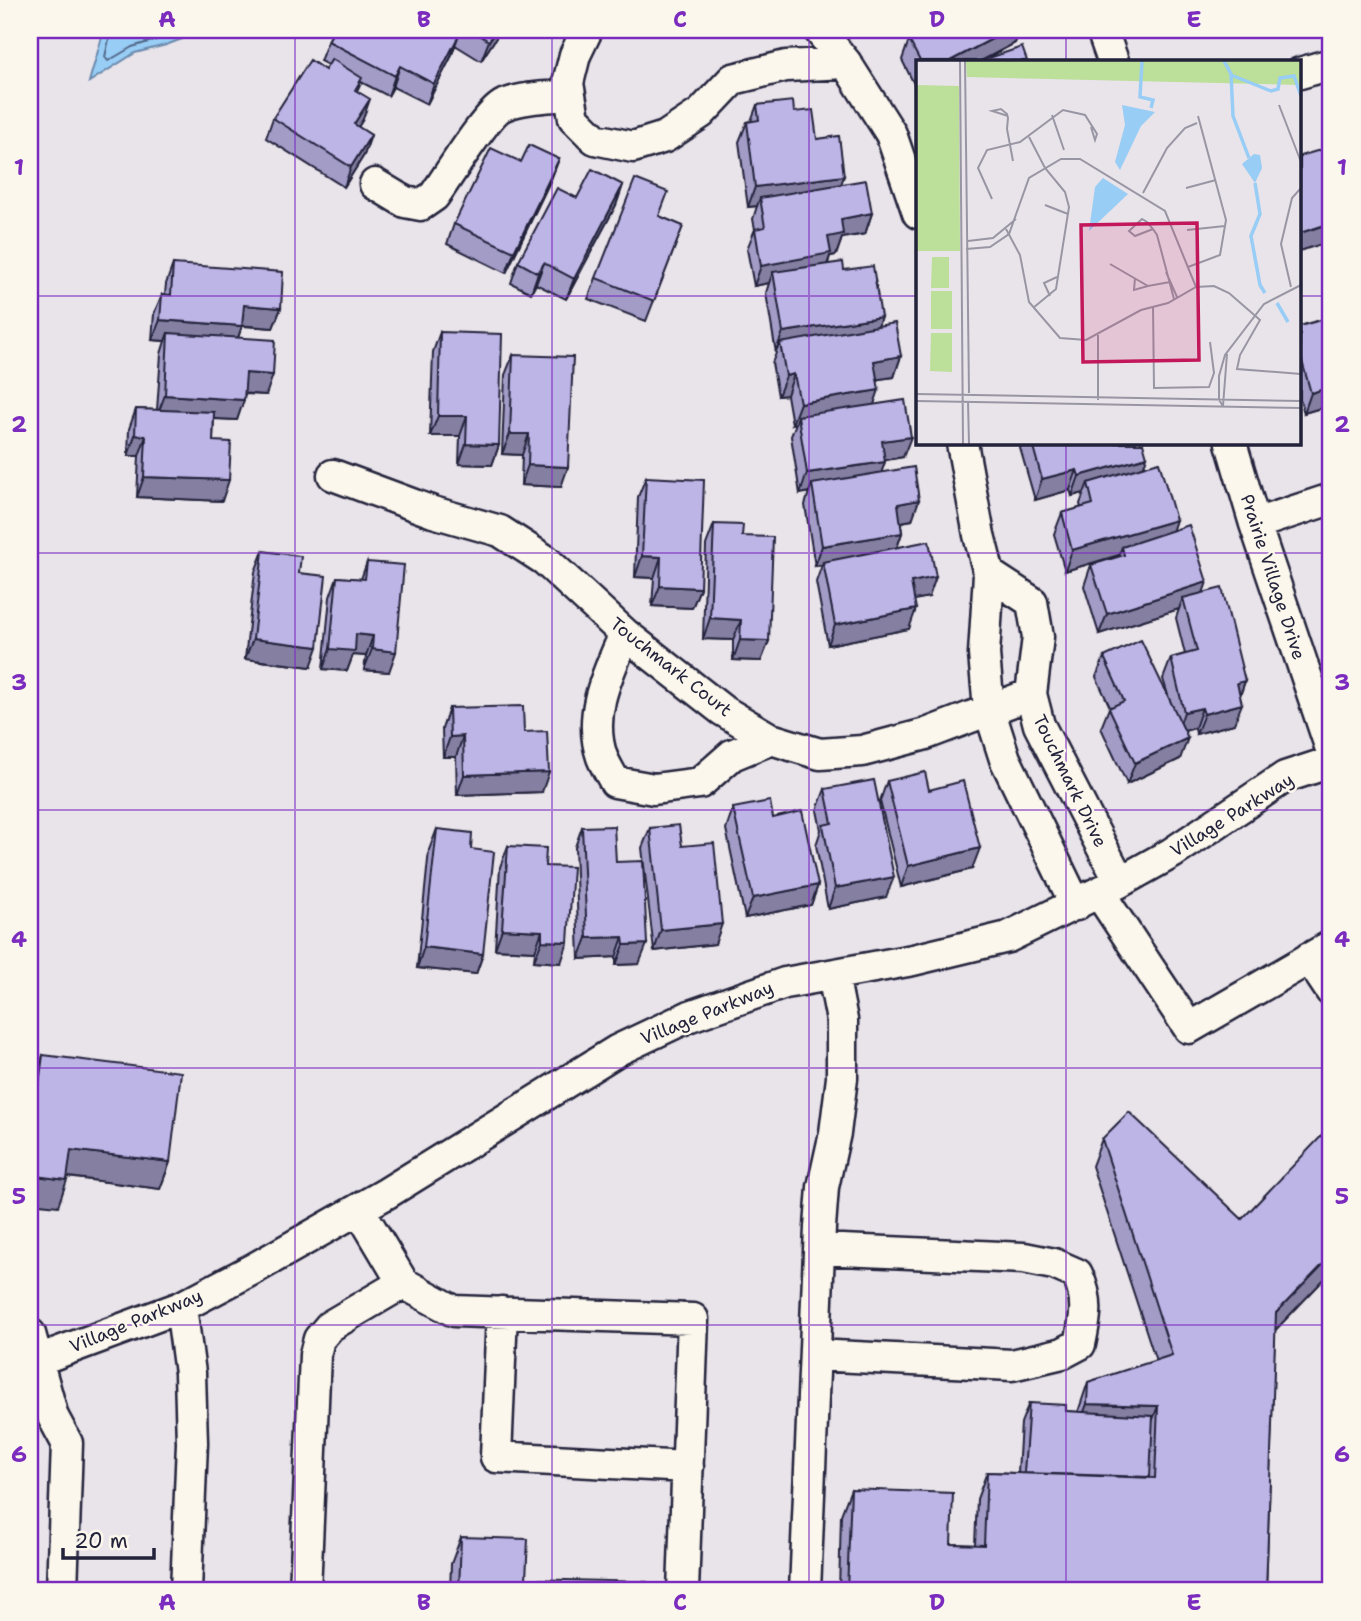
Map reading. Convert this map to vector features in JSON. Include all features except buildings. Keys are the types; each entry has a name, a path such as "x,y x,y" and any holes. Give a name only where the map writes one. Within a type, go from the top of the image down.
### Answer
{"street":[{"path":"587,30 575,55 568,83 574,118 595,139 633,147 666,137 701,113 733,79 786,66 846,63"},
{"path":"819,30 846,63 891,134 916,207"},
{"path":"1101,30 1113,60"},
{"path":"1302,72 1331,64"},
{"path":"375,184 405,202 421,205 434,197 490,117 501,106 519,100 570,95"},
{"path":"962,444 979,536 989,574 984,654 989,709 1005,759 1015,778 1099,894 1189,1028 1320,952 1331,991"},
{"name":"Prairie Village Drive","path":"1231,444 1255,524 1331,750"},
{"name":"Touchmark Court","path":"333,475 433,512 500,531 545,560 625,634 722,710 771,738 820,754 862,751 926,734 1031,694"},
{"path":"1255,524 1331,499"},
{"name":"Touchmark Drive","path":"989,574 1032,602 1038,637 1031,694 1038,725 1056,759 1099,894"},
{"path":"625,634 606,676 596,718 602,757 615,782 654,789 700,783 732,755 771,738"},
{"path":"1015,778 1056,759"},
{"name":"Village Parkway","path":"32,1352 181,1307 359,1209 618,1050 690,1016 785,983 912,960 1008,937 1099,894 1172,853 1286,777 1331,762"},
{"path":"805,1591 823,1187 835,1133 842,1078 842,1020 833,975"},
{"path":"359,1209 403,1283 454,1311 693,1319 683,1591"},
{"path":"815,1355 1012,1366 1063,1353 1080,1344 1086,1320 1085,1292 1077,1273 1054,1264 1024,1258 819,1250"},
{"path":"305,1591 315,1355 319,1339 330,1326 403,1283"},
{"path":"181,1307 190,1373 192,1443 186,1591"},
{"path":"502,1312 496,1457 688,1467"},
{"path":"32,1352 53,1417 66,1443 62,1591"}],"water":[{"path":"104,30 206,30 135,53 89,82"}]}
